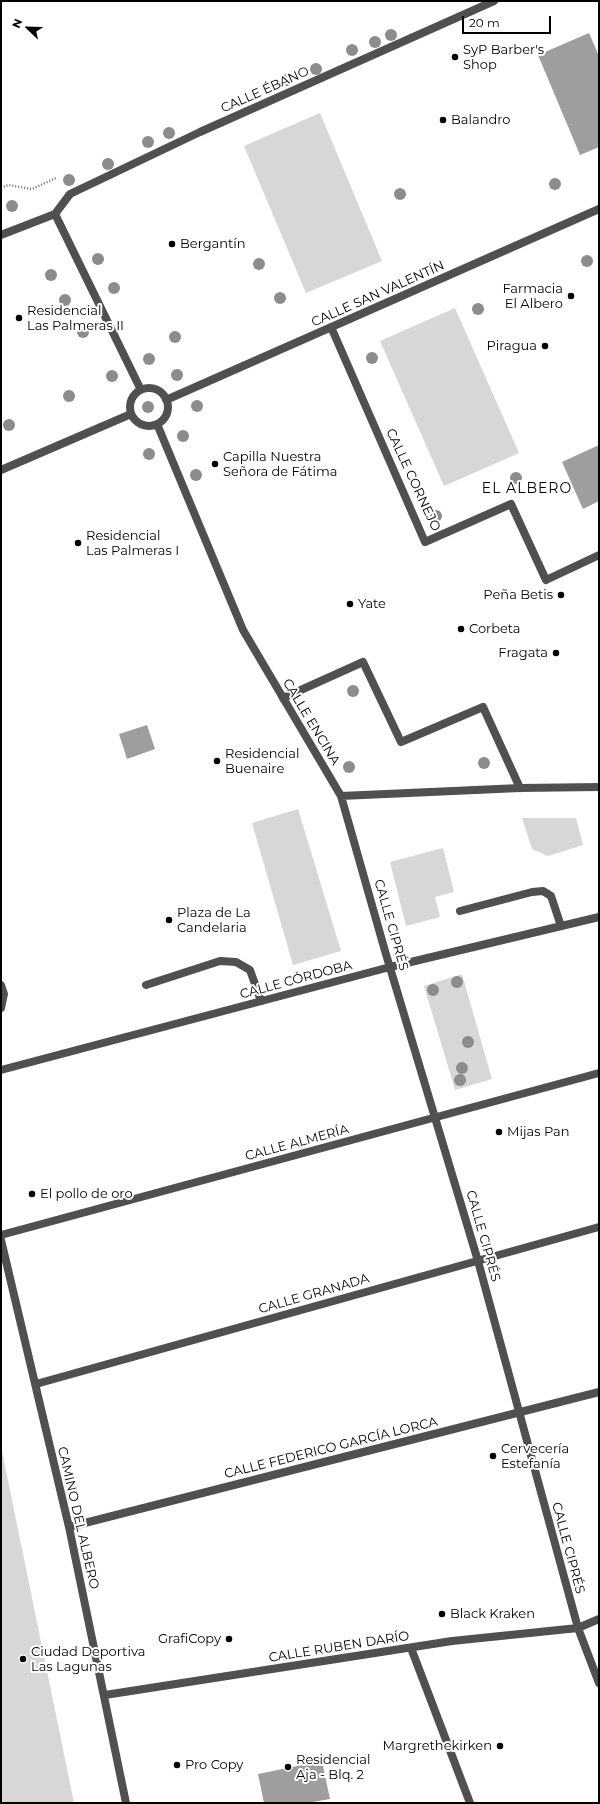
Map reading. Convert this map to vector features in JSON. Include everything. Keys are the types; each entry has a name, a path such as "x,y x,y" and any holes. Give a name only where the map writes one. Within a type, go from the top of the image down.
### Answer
{"street":[{"name":"CALLE ÉBANO","path":"55,214 70,194 200,132 494,1"},
{"name":"CALLE SAN VALENTÍN","path":"166,400 599,209"},
{"path":"1,235 55,214 141,390"},
{"name":"CALLE CORNEJO","path":"331,327 425,542 511,504 546,580 599,556"},
{"path":"147,388 158,391 166,400 167,411 161,421 157,424 151,426 139,423 131,414 130,403 136,394 141,390 147,388"},
{"path":"1,470 131,414"},
{"name":"CALLE ENCINA","path":"157,424 243,630 341,796"},
{"path":"283,698 363,662 400,742 483,707 520,788"},
{"path":"341,796 520,788 599,787"},
{"name":"CALLE CIPRÉS","path":"341,796 390,967 478,1261 578,1628 599,1682"},
{"path":"460,911 532,892 543,891 552,896 562,926"},
{"name":"CALLE CÓRDOBA","path":"1,1070 390,967 599,917"},
{"path":"146,985 220,961 236,962 250,970 261,1001"},
{"path":"1,985 4,994 1,1008"},
{"name":"CALLE ALMERÍA","path":"1,1235 599,1073"},
{"name":"CALLE GRANADA","path":"36,1384 599,1227"},
{"name":"CAMINO DEL ALBERO","path":"1,1240 69,1527 105,1695 126,1803"},
{"name":"CALLE FEDERICO GARCÍA LORCA","path":"69,1527 599,1392"},
{"name":"CALLE RUBEN DARÍO","path":"105,1695 452,1641 578,1628 599,1619"},
{"path":"411,1648 470,1803"}],"shaded area":[{"path":"589,33 599,56 599,147 580,155 538,55"},
{"path":"320,113 382,261 306,293 244,146"},
{"path":"455,308 519,453 444,486 380,341"},
{"path":"599,445 599,501 583,509 562,462"},
{"path":"147,725 155,749 127,759 119,734"},
{"path":"298,809 341,951 293,965 252,823"},
{"path":"522,818 576,818 583,845 548,856 532,849"},
{"path":"443,848 454,892 435,897 440,917 406,926 390,862"},
{"path":"462,974 492,1079 455,1090 424,986"},
{"name":"Ciudad Deportiva Las Lagunas","path":"1,1446 15,1515 74,1803 1,1803"},
{"path":"322,1761 330,1799 307,1803 264,1803 258,1774"}],"place":[{"name":"SyP Barber's Shop","path":"455,57"},
{"name":"Balandro","path":"443,120"},
{"name":"Bergantín","path":"172,244"},
{"name":"Farmacia El Albero","path":"571,296"},
{"name":"Residencial Las Palmeras II","path":"19,318"},
{"name":"Piragua","path":"545,346"},
{"name":"Capilla Nuestra Señora de Fátima","path":"215,464"},
{"name":"Residencial Las Palmeras I","path":"78,543"},
{"name":"Peña Betis","path":"561,595"},
{"name":"Yate","path":"350,604"},
{"name":"Corbeta","path":"461,629"},
{"name":"Fragata","path":"556,653"},
{"name":"Residencial Buenaire","path":"217,761"},
{"name":"Plaza de La Candelaria","path":"169,920"},
{"name":"Mijas Pan","path":"499,1132"},
{"name":"El pollo de oro","path":"32,1194"},
{"name":"Cervecería Estefanía","path":"493,1456"},
{"name":"Black Kraken","path":"442,1614"},
{"name":"GrafiCopy","path":"229,1639"},
{"name":"Ciudad Deportiva Las Lagunas","path":"23,1659"},
{"name":"Margrethekirken","path":"500,1746"},
{"name":"Pro Copy","path":"177,1765"},
{"name":"Residencial Aja - Blq. 2","path":"288,1767"}],"district":[{"name":"EL ALBERO","path":"527,489"}]}
